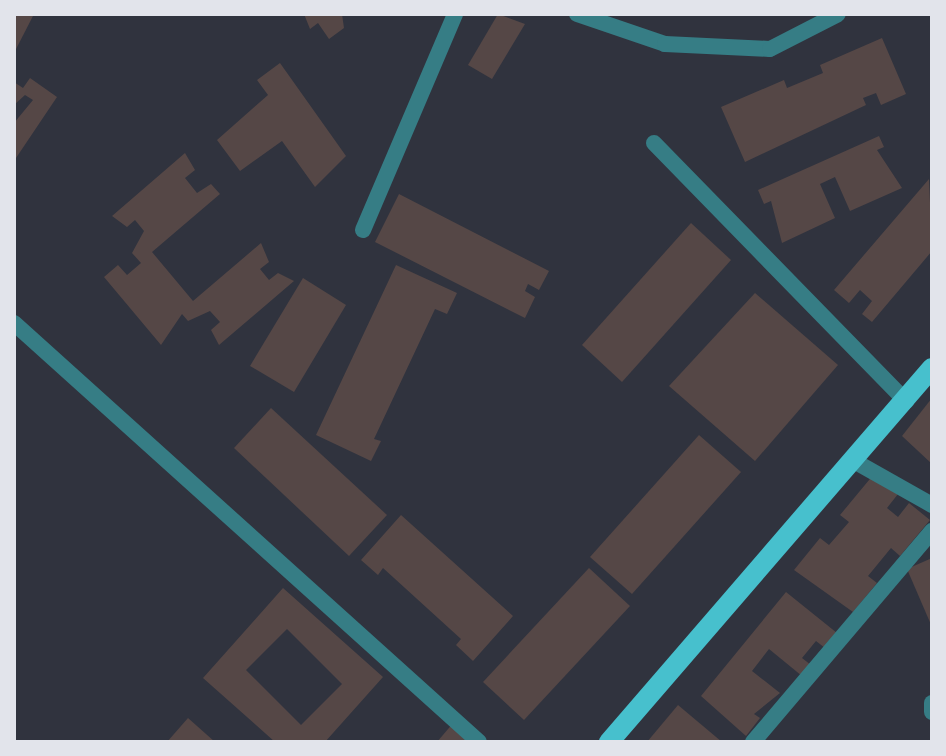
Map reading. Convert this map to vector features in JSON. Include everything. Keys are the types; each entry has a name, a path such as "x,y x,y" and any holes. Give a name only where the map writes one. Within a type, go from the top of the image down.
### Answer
{"main road":[{"path":"609,742 932,368"}],"street":[{"path":"363,230 455,14"},
{"path":"577,14 665,44 770,49 838,14"},
{"path":"654,143 906,401"},
{"path":"14,323 479,742"},
{"path":"854,461 932,505"},
{"path":"753,742 932,531"},
{"path":"932,703 932,712"}],"building":[{"path":"14,14 34,14 14,53"},
{"path":"304,14 342,14 344,28 329,39 318,23 310,29"},
{"path":"498,14 525,24 492,79 468,65"},
{"path":"882,38 906,94 881,105 876,93 863,98 866,105 745,162 721,107 784,80 787,88 823,73 820,65"},
{"path":"280,63 346,156 315,187 282,141 240,171 217,140 268,95 257,80"},
{"path":"30,78 57,97 14,161 14,123 33,100 25,95 14,105 14,82 23,88"},
{"path":"879,136 884,147 877,150 902,188 850,211 835,177 820,184 835,218 782,243 771,201 764,204 758,190"},
{"path":"185,153 195,170 185,178 197,193 211,184 220,194 152,252 193,301 261,243 269,262 260,269 269,280 278,273 294,281 219,345 211,330 220,322 210,311 188,321 182,314 161,345 104,277 118,265 127,275 141,263 132,253 144,231 135,220 127,227 112,216"},
{"path":"929,179 932,251 872,322 862,314 872,301 860,290 849,303 834,290"},
{"path":"399,194 549,271 539,290 528,284 525,291 535,297 525,318 375,242"},
{"path":"691,223 731,260 622,382 582,345"},
{"path":"396,265 457,293 447,314 435,309 374,439 381,441 371,461 316,435"},
{"path":"303,278 346,305 294,392 250,366"},
{"path":"755,293 838,365 755,461 669,386"},
{"path":"932,398 932,464 902,436"},
{"path":"271,408 387,515 349,556 234,448"},
{"path":"699,435 741,472 632,594 590,557"},
{"path":"874,474 898,494 887,508 898,517 909,503 930,520 900,556 891,548 868,576 877,583 853,612 794,570 820,538 829,545 849,522 840,515"},
{"path":"401,515 513,616 473,661 456,645 461,639 383,568 378,575 361,560"},
{"path":"932,558 932,627 907,569"},
{"path":"589,568 630,606 524,720 483,682"},
{"path":"283,588 383,677 325,742 275,742 203,678","holes":["287,629 342,684 301,725 246,670"]},
{"path":"786,592 837,633 825,648 816,641 802,658 811,665 802,676 769,649 752,671 780,693 754,714 760,718 746,736 701,696"},
{"path":"678,705 722,742 647,742"},
{"path":"188,718 215,742 167,742"},
{"path":"454,722 470,742 437,742"}]}
